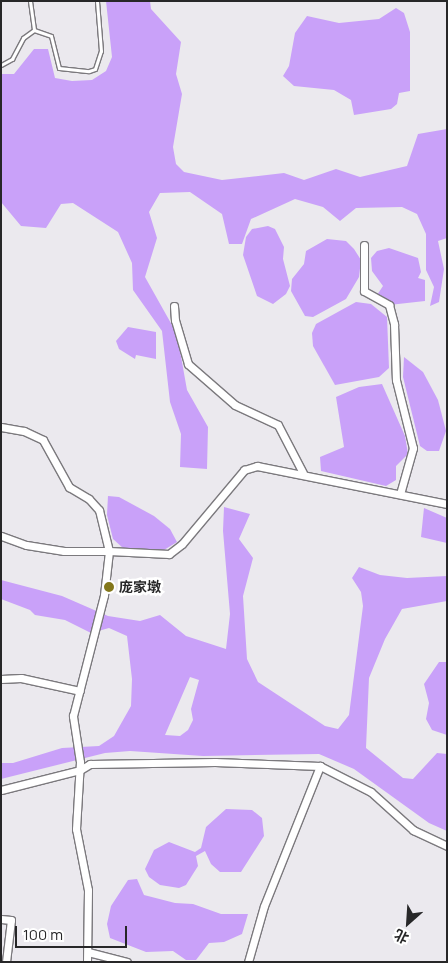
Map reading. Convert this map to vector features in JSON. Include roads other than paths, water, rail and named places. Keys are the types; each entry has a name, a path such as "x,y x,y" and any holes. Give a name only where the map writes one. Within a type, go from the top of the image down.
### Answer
{"street":[{"path":"364,245 364,291 389,305 394,324 396,380 413,448 400,494"},
{"path":"174,306 175,320 188,364 234,406 278,425 302,473"},
{"path":"1,428 24,431 43,440 69,487 89,499 99,510 109,551 104,595 74,716 76,744 80,762 76,829 88,890 87,962"},
{"path":"1,536 26,545 64,551 169,554 182,544 244,470 257,466 302,473 447,504"},
{"path":"1,679 21,678 80,691"},
{"path":"1,790 80,770 90,764 146,762 320,766 371,792 413,830 447,846"},
{"path":"248,962 264,906 320,766"},
{"path":"1,918 11,920 6,962"},
{"path":"88,952 127,962"}],"lane":[{"path":"30,1 34,30"},
{"path":"34,30 51,36 59,68 89,72 100,62 98,1"},
{"path":"1,65 12,59 23,38 34,30"}],"place":[{"name":"庞家墩","path":"109,587"}]}
